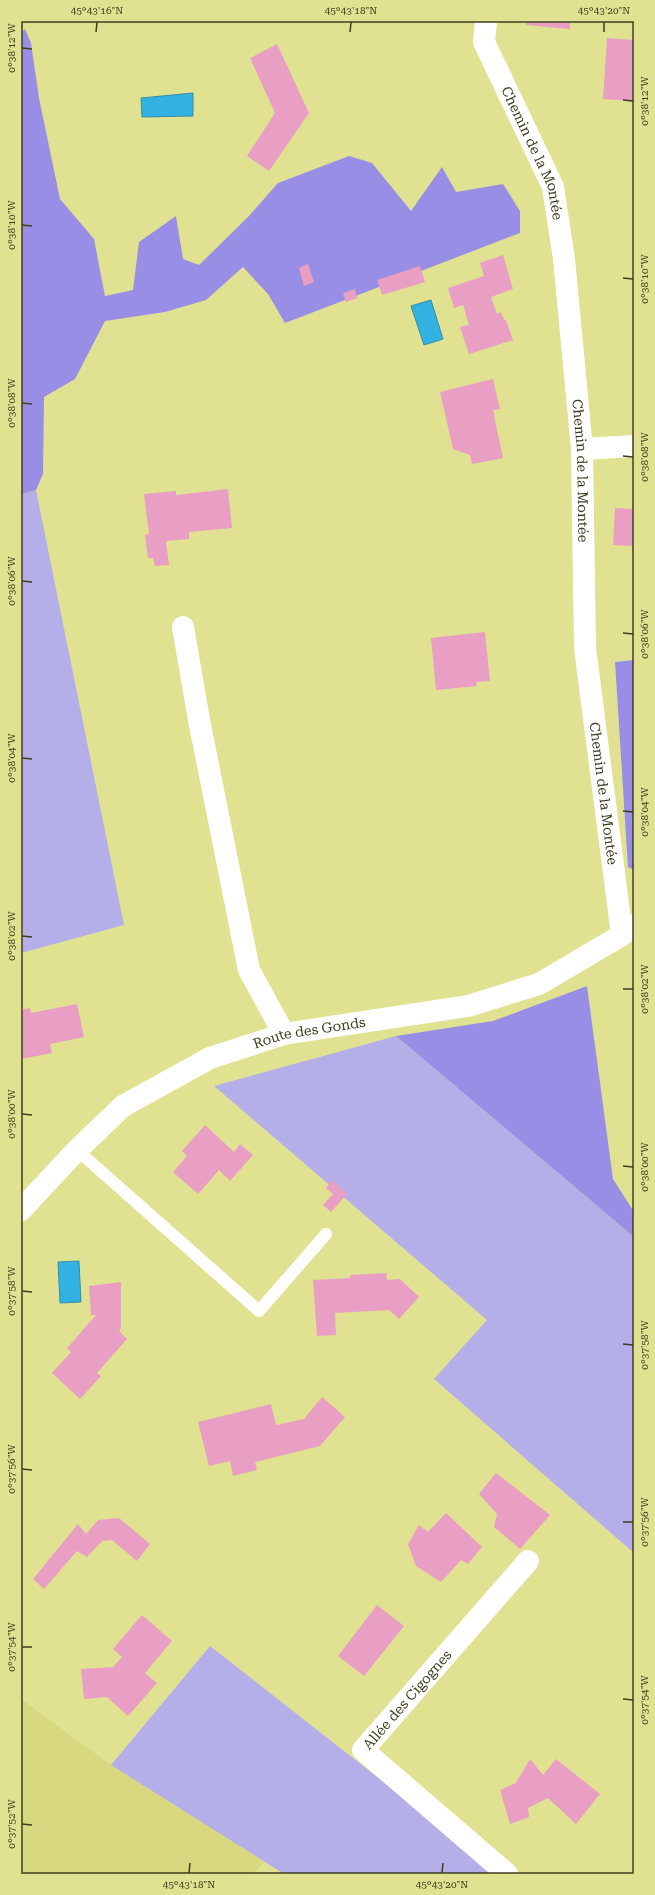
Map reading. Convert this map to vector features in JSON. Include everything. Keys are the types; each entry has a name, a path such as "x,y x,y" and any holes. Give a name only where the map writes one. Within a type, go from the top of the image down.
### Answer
{"street":[{"name":"Chemin de la Montée","path":"486,21 484,42 553,187 564,258 582,449 585,648 628,930"},
{"path":"582,449 634,446"},
{"path":"184,626 199,720 249,970 284,1034"},
{"name":"Route des Gonds","path":"21,1210 77,1150 123,1106 210,1058 284,1034 468,1006 539,984 628,930"},
{"name":"Allée des Cigognes","path":"507,1874 363,1750 528,1561"}],"lane":[{"path":"77,1150 259,1311 326,1234"}],"shaded area":[{"path":"25,29 31,43 39,98 60,199 94,239 105,296 133,290 139,242 176,216 183,259 199,265 248,217 278,183 349,156 372,163 411,211 442,167 456,192 503,184 520,211 520,233 285,323 268,294 243,267 206,300 165,312 105,321 75,379 44,397 43,474 36,490 21,494 21,32"},
{"path":"36,490 124,925 21,953 21,494"},
{"path":"634,660 634,870 628,867 615,662"},
{"path":"587,986 613,1179 634,1212 634,1237 396,1036 493,1021"},
{"path":"396,1036 634,1237 634,1553 434,1379 487,1320 214,1086"},
{"path":"210,1646 501,1874 284,1874 111,1765"},
{"path":"21,1699 111,1765 265,1861 253,1874 21,1874"}],"water":[{"path":"193,93 193,116 142,117 141,98"},
{"path":"431,300 443,339 424,345 411,306"},
{"path":"79,1261 81,1302 60,1303 58,1262"}],"building":[{"path":"527,21 570,21 570,29 526,25"},
{"path":"607,38 634,40 634,101 603,99"},
{"path":"277,44 309,113 269,171 247,156 275,113 250,58"},
{"path":"503,255 513,289 491,297 497,314 501,312 504,320 506,320 513,340 469,354 460,327 469,325 463,305 454,308 448,288 484,276 480,263"},
{"path":"308,264 314,282 304,286 299,268"},
{"path":"420,266 425,282 382,295 377,280"},
{"path":"355,289 357,298 346,302 343,293"},
{"path":"493,379 500,409 493,410 503,458 472,464 470,455 453,449 440,392"},
{"path":"228,489 232,528 189,532 189,539 166,541 169,565 155,566 153,558 148,558 145,535 149,534 144,494 176,491 176,495"},
{"path":"615,508 634,509 634,546 613,545"},
{"path":"485,632 490,681 476,682 477,686 436,690 431,638"},
{"path":"77,1004 84,1037 50,1044 52,1053 21,1059 21,1010 30,1008 31,1013"},
{"path":"205,1125 234,1152 240,1144 253,1155 230,1181 219,1170 198,1194 173,1172 187,1156 182,1151"},
{"path":"332,1180 347,1194 331,1212 323,1205 333,1194 326,1188"},
{"path":"386,1273 387,1280 400,1279 419,1297 399,1319 389,1310 335,1313 336,1335 317,1336 313,1280 350,1278 350,1275"},
{"path":"121,1282 121,1328 119,1331 127,1339 97,1373 101,1376 80,1399 52,1373 71,1352 67,1348 96,1315 91,1315 89,1286"},
{"path":"322,1397 345,1417 320,1446 255,1462 257,1470 233,1476 230,1461 209,1466 198,1422 271,1404 276,1425 304,1419"},
{"path":"496,1473 550,1515 520,1549 494,1527 497,1514 479,1494"},
{"path":"446,1513 482,1547 468,1564 461,1560 441,1582 416,1566 408,1544 419,1525 428,1532"},
{"path":"119,1518 150,1544 137,1561 112,1540 102,1541 87,1557 77,1551 44,1589 33,1579 78,1524 86,1534 98,1520"},
{"path":"377,1605 404,1626 364,1676 338,1656"},
{"path":"142,1615 172,1641 145,1673 157,1683 128,1716 107,1697 84,1699 81,1669 113,1667 122,1657 113,1649"},
{"path":"530,1759 543,1775 556,1759 600,1794 576,1824 548,1798 528,1808 529,1817 510,1824 500,1790 516,1783"}]}
